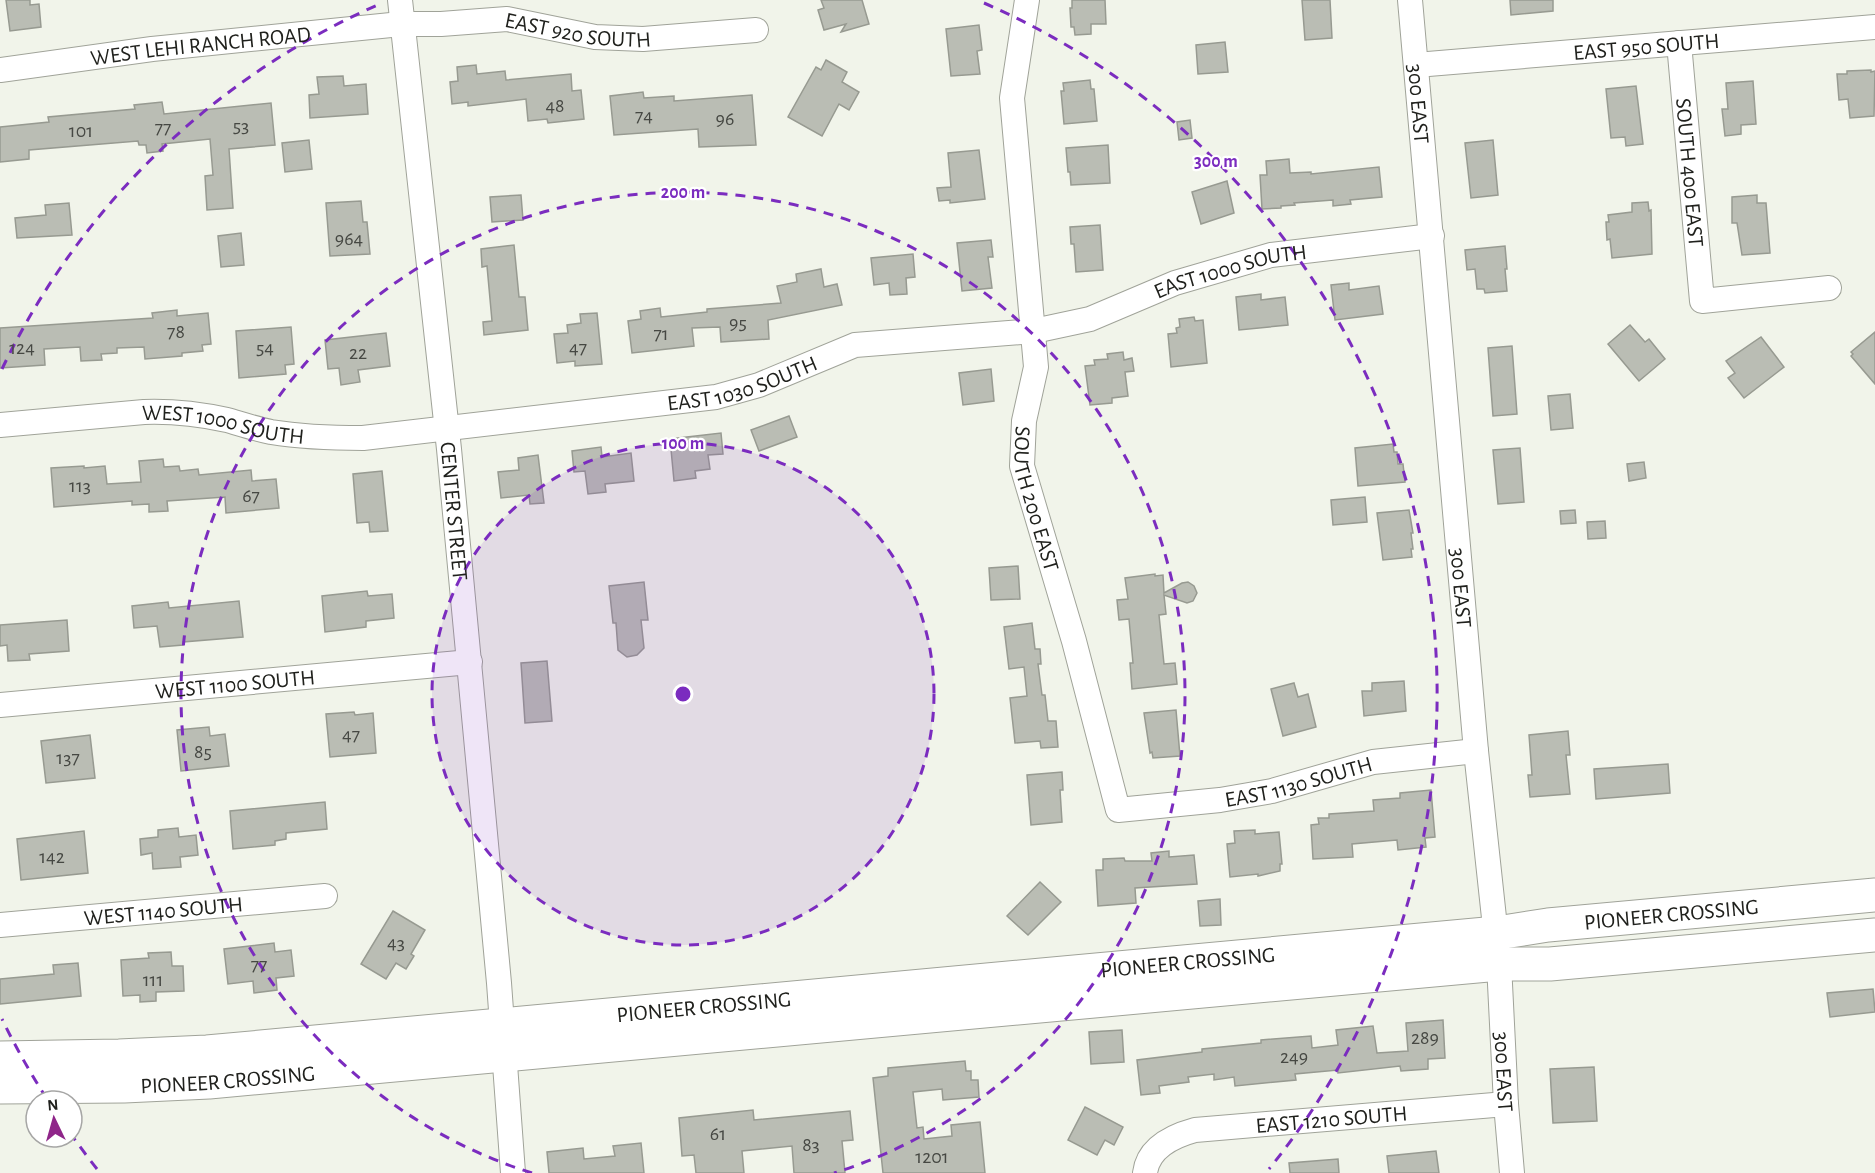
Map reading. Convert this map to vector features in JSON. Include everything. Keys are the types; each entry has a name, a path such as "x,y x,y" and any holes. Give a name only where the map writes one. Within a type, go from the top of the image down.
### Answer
{"highway":[{"name":"PIONEER CROSSING","path":"0,1058 119,1056 454,1044 504,1040 1498,948 1548,925 1875,895"},
{"name":"PIONEER CROSSING","path":"1498,948 1550,964 1875,935"},
{"name":"PIONEER CROSSING","path":"0,1087 124,1086 209,1082 454,1044"}],"street":[{"name":"SOUTH 200 EAST","path":"1027,0 1012,98 1036,368 1024,421 1022,466 1074,641 1118,810"},
{"name":"300 EAST","path":"1410,0 1476,751 1498,948 1512,1173"},
{"name":"EAST 920 SOUTH","path":"400,12 441,24 507,19 595,37 643,39 756,30"},
{"name":"WEST LEHI RANCH ROAD","path":"0,70 400,12"},
{"name":"CENTER STREET","path":"400,12 447,428 470,662 504,1040 513,1173"},
{"name":"EAST 950 SOUTH","path":"1416,64 1875,27"},
{"name":"SOUTH 400 EAST","path":"1679,43 1702,301 1829,288"},
{"name":"EAST 1000 SOUTH","path":"1034,331 1090,319 1175,283 1271,255 1432,236"},
{"name":"EAST 1030 SOUTH","path":"447,428 716,397 759,385 855,345 1034,331"},
{"name":"WEST 1000 SOUTH","path":"0,425 168,411 216,418 269,432 317,437 363,438 447,428"},
{"name":"WEST 1100 SOUTH","path":"0,705 470,662"},
{"name":"EAST 1130 SOUTH","path":"1118,810 1220,800 1272,791 1373,762 1476,751"},
{"name":"WEST 1140 SOUTH","path":"0,925 325,896"},
{"name":"EAST 1210 SOUTH","path":"1145,1173 1150,1158 1162,1144 1177,1135 1195,1130 1506,1104"}],"building":[{"path":"6,0 30,0 30,5 39,4 41,27 10,31"},
{"path":"821,0 862,0 869,24 841,32 846,24 824,30 818,10 824,8"},
{"path":"1072,0 1105,0 1106,24 1091,24 1091,34 1075,35 1074,27 1071,27"},
{"path":"1302,0 1330,0 1332,38 1305,40"},
{"path":"1510,0 1553,0 1553,11 1511,15"},
{"path":"979,25 982,50 977,51 980,74 951,76 946,29"},
{"path":"1225,42 1228,72 1198,74 1196,45"},
{"path":"826,60 847,72 842,82 859,92 849,110 839,104 822,136 788,117 816,67 821,70"},
{"path":"476,65 477,74 505,71 506,80 571,74 572,91 581,90 584,119 548,123 547,119 528,121 526,99 468,106 468,102 452,104 450,82 458,81 457,67"},
{"path":"1871,70 1871,72 1875,71 1874,116 1850,118 1848,99 1839,100 1837,74 1847,74 1847,71"},
{"path":"343,76 344,86 366,84 368,114 310,118 309,95 319,94 317,77"},
{"path":"1090,80 1091,89 1094,89 1097,121 1064,124 1061,91 1064,91 1063,83"},
{"path":"1753,81 1756,124 1741,125 1741,134 1725,136 1722,109 1728,109 1726,83"},
{"path":"1636,86 1643,144 1626,146 1625,137 1611,138 1606,89"},
{"path":"643,92 644,98 674,96 674,101 752,95 756,145 699,147 698,129 614,135 610,96"},
{"path":"162,102 164,114 271,103 275,145 229,149 233,208 207,210 205,176 213,175 210,139 162,144 163,151 147,153 146,145 139,145 138,141 29,150 29,159 0,162 0,127 49,122 48,117 135,109 134,105"},
{"path":"1190,120 1192,138 1179,140 1177,122"},
{"path":"309,140 312,169 285,172 282,143"},
{"path":"1493,140 1498,195 1471,198 1465,143"},
{"path":"1108,145 1110,183 1071,185 1066,148"},
{"path":"979,150 985,199 950,203 950,200 939,201 937,188 951,187 948,153"},
{"path":"1289,159 1290,173 1311,172 1311,174 1379,167 1382,197 1350,200 1351,204 1333,206 1333,200 1294,203 1295,205 1281,206 1281,208 1262,209 1260,175 1267,175 1266,161"},
{"path":"1227,181 1234,213 1201,224 1192,192"},
{"path":"521,195 523,220 492,222 490,197"},
{"path":"1757,195 1757,203 1766,203 1770,253 1742,255 1737,223 1732,223 1732,197"},
{"path":"361,201 363,222 367,222 370,254 330,256 326,203"},
{"path":"1648,202 1649,211 1651,210 1652,254 1612,258 1610,239 1607,240 1608,215 1632,212 1632,203"},
{"path":"69,203 72,235 17,238 15,218 46,215 45,205"},
{"path":"1100,225 1103,270 1076,272 1070,227"},
{"path":"241,233 244,265 221,267 218,236"},
{"path":"991,240 993,257 988,257 992,288 962,291 957,243"},
{"path":"514,245 519,297 525,297 528,330 484,335 483,322 492,321 487,266 482,267 481,249"},
{"path":"1505,246 1507,291 1485,293 1484,289 1477,289 1475,269 1467,270 1465,250"},
{"path":"913,254 915,277 906,278 907,294 890,295 889,283 874,285 871,258"},
{"path":"821,269 824,287 837,284 842,305 768,320 769,339 721,342 720,327 692,328 694,346 632,353 628,321 641,319 640,311 660,308 661,317 707,312 707,309 781,303 777,286 797,282 796,274"},
{"path":"1349,283 1349,290 1379,286 1383,314 1335,320 1331,285"},
{"path":"1261,294 1261,300 1285,297 1288,325 1239,330 1236,297"},
{"path":"177,310 177,316 208,313 211,344 202,345 203,351 182,353 182,356 145,359 144,347 117,348 117,353 101,354 102,360 81,361 80,347 44,349 45,365 0,368 0,328 153,318 152,313"},
{"path":"597,313 602,364 575,366 575,361 557,363 554,334 568,333 567,325 581,323 580,314"},
{"path":"1194,317 1195,321 1203,320 1207,363 1171,367 1168,334 1177,333 1176,328 1180,327 1179,319"},
{"path":"1630,325 1645,342 1649,339 1665,359 1639,381 1608,344"},
{"path":"291,327 294,364 285,365 286,374 239,378 236,331"},
{"path":"1875,332 1875,384 1851,356 1853,354 1851,352"},
{"path":"386,333 390,366 358,370 360,382 341,385 339,368 328,369 325,340"},
{"path":"1761,337 1784,367 1744,398 1728,378 1735,373 1726,361"},
{"path":"1512,346 1517,414 1493,416 1488,348"},
{"path":"1123,352 1124,360 1132,358 1134,371 1125,372 1128,396 1112,398 1112,403 1090,405 1085,366 1095,365 1094,360 1108,359 1107,354"},
{"path":"991,369 994,401 963,405 959,373"},
{"path":"1570,394 1573,428 1551,430 1548,396"},
{"path":"789,416 797,437 759,451 751,430"},
{"path":"721,433 723,454 708,455 710,469 695,471 696,478 674,481 670,439"},
{"path":"1393,444 1394,452 1397,452 1398,464 1403,464 1405,482 1358,486 1355,448"},
{"path":"601,447 602,457 631,453 634,481 605,484 606,492 588,494 585,471 574,472 572,451"},
{"path":"1520,448 1524,502 1498,504 1493,450"},
{"path":"538,455 544,503 530,504 529,495 501,498 498,472 519,470 518,458"},
{"path":"163,459 164,467 179,466 180,471 198,469 199,475 251,470 252,481 276,479 279,508 226,513 225,497 167,501 168,511 149,512 149,504 132,505 132,501 54,507 51,468 105,466 107,484 141,482 139,461"},
{"path":"1644,462 1646,478 1629,481 1627,464"},
{"path":"382,471 388,531 370,532 369,522 357,523 353,474"},
{"path":"1365,497 1367,522 1333,525 1331,500"},
{"path":"1409,510 1413,533 1411,533 1412,557 1383,560 1377,513"},
{"path":"1575,510 1576,523 1561,524 1560,511"},
{"path":"1605,521 1606,538 1588,539 1587,522"},
{"path":"1018,566 1020,599 991,600 989,568"},
{"path":"1155,574 1155,576 1163,575 1164,593 1188,582 1194,586 1197,593 1193,601 1187,603 1164,595 1166,614 1159,615 1164,664 1175,663 1177,684 1132,689 1130,663 1133,663 1129,619 1119,620 1117,600 1128,599 1125,578"},
{"path":"644,582 648,620 641,620 644,648 637,655 627,657 618,650 609,586"},
{"path":"367,591 368,596 392,594 394,618 366,621 366,627 325,632 322,596"},
{"path":"239,601 243,637 183,642 183,645 160,647 157,626 134,628 132,606 168,602 169,608"},
{"path":"67,620 69,651 29,654 30,660 8,661 7,645 0,646 0,625"},
{"path":"1032,623 1035,649 1040,649 1041,664 1038,664 1042,695 1045,695 1048,721 1056,721 1058,747 1041,748 1040,741 1015,743 1010,698 1027,696 1024,667 1009,669 1004,627"},
{"path":"547,661 552,721 525,723 521,663"},
{"path":"1404,681 1406,711 1364,716 1362,691 1372,691 1372,683"},
{"path":"1294,683 1298,697 1308,694 1316,727 1283,736 1271,689"},
{"path":"1176,710 1180,756 1153,758 1152,752 1150,753 1144,713"},
{"path":"354,712 355,715 373,713 376,753 330,757 326,714"},
{"path":"209,727 210,736 225,734 229,766 181,771 177,730"},
{"path":"1568,731 1570,755 1566,755 1570,794 1530,797 1528,775 1532,775 1529,735"},
{"path":"90,735 95,778 46,783 41,741"},
{"path":"1668,764 1670,793 1596,799 1594,769"},
{"path":"1062,772 1063,790 1060,790 1062,822 1031,825 1027,775"},
{"path":"1431,790 1435,837 1425,838 1426,847 1398,850 1397,840 1352,844 1353,857 1313,859 1311,825 1319,824 1318,818 1329,818 1329,814 1374,811 1373,800 1400,798 1400,793"},
{"path":"325,802 327,829 286,833 286,839 275,841 275,845 233,849 230,811"},
{"path":"178,828 179,837 196,835 198,855 180,857 181,867 153,869 152,853 141,855 140,839 158,837 158,830"},
{"path":"1255,830 1255,834 1279,832 1282,864 1280,864 1280,871 1258,876 1258,874 1230,877 1227,844 1235,843 1234,831"},
{"path":"84,831 88,873 21,880 17,839"},
{"path":"1169,851 1169,857 1194,855 1197,884 1135,888 1136,903 1098,906 1096,870 1103,870 1103,859 1124,858 1125,861 1152,861 1151,853"},
{"path":"1040,882 1061,902 1028,935 1007,916"},
{"path":"1220,899 1221,925 1200,926 1198,901"},
{"path":"393,911 425,930 411,954 414,956 406,969 396,963 386,979 361,964"},
{"path":"274,943 275,952 291,950 294,976 276,978 277,990 254,993 253,981 228,984 224,949"},
{"path":"171,952 172,966 183,966 184,991 156,992 156,1001 140,1002 140,995 123,996 121,960 149,958 148,953"},
{"path":"78,963 81,996 0,1004 0,979 54,974 53,965"},
{"path":"1873,989 1875,1012 1830,1017 1827,993"},
{"path":"1443,1020 1445,1058 1428,1059 1428,1069 1401,1071 1400,1066 1338,1073 1338,1070 1295,1074 1296,1080 1235,1086 1234,1077 1214,1080 1214,1074 1188,1077 1189,1082 1159,1086 1160,1093 1141,1095 1137,1060 1202,1052 1202,1049 1261,1043 1261,1040 1311,1036 1312,1048 1338,1045 1336,1030 1373,1026 1377,1053 1408,1051 1406,1023"},
{"path":"1122,1030 1124,1062 1091,1064 1089,1032"},
{"path":"965,1061 966,1071 971,1071 971,1080 978,1080 979,1097 943,1100 942,1089 913,1092 917,1128 923,1127 924,1139 952,1136 951,1125 980,1122 985,1173 883,1173 873,1078 888,1076 888,1068"},
{"path":"1594,1067 1597,1121 1553,1123 1550,1069"},
{"path":"1085,1107 1123,1127 1114,1145 1105,1140 1097,1155 1068,1140"},
{"path":"753,1110 754,1120 850,1111 853,1140 842,1141 845,1173 794,1173 792,1146 742,1151 744,1173 696,1173 694,1155 682,1156 679,1118"},
{"path":"641,1143 644,1173 549,1173 547,1152 583,1148 584,1159 615,1156 613,1146"},
{"path":"1436,1151 1439,1173 1389,1173 1387,1156"},
{"path":"1338,1159 1339,1173 1290,1173 1289,1163"}]}
